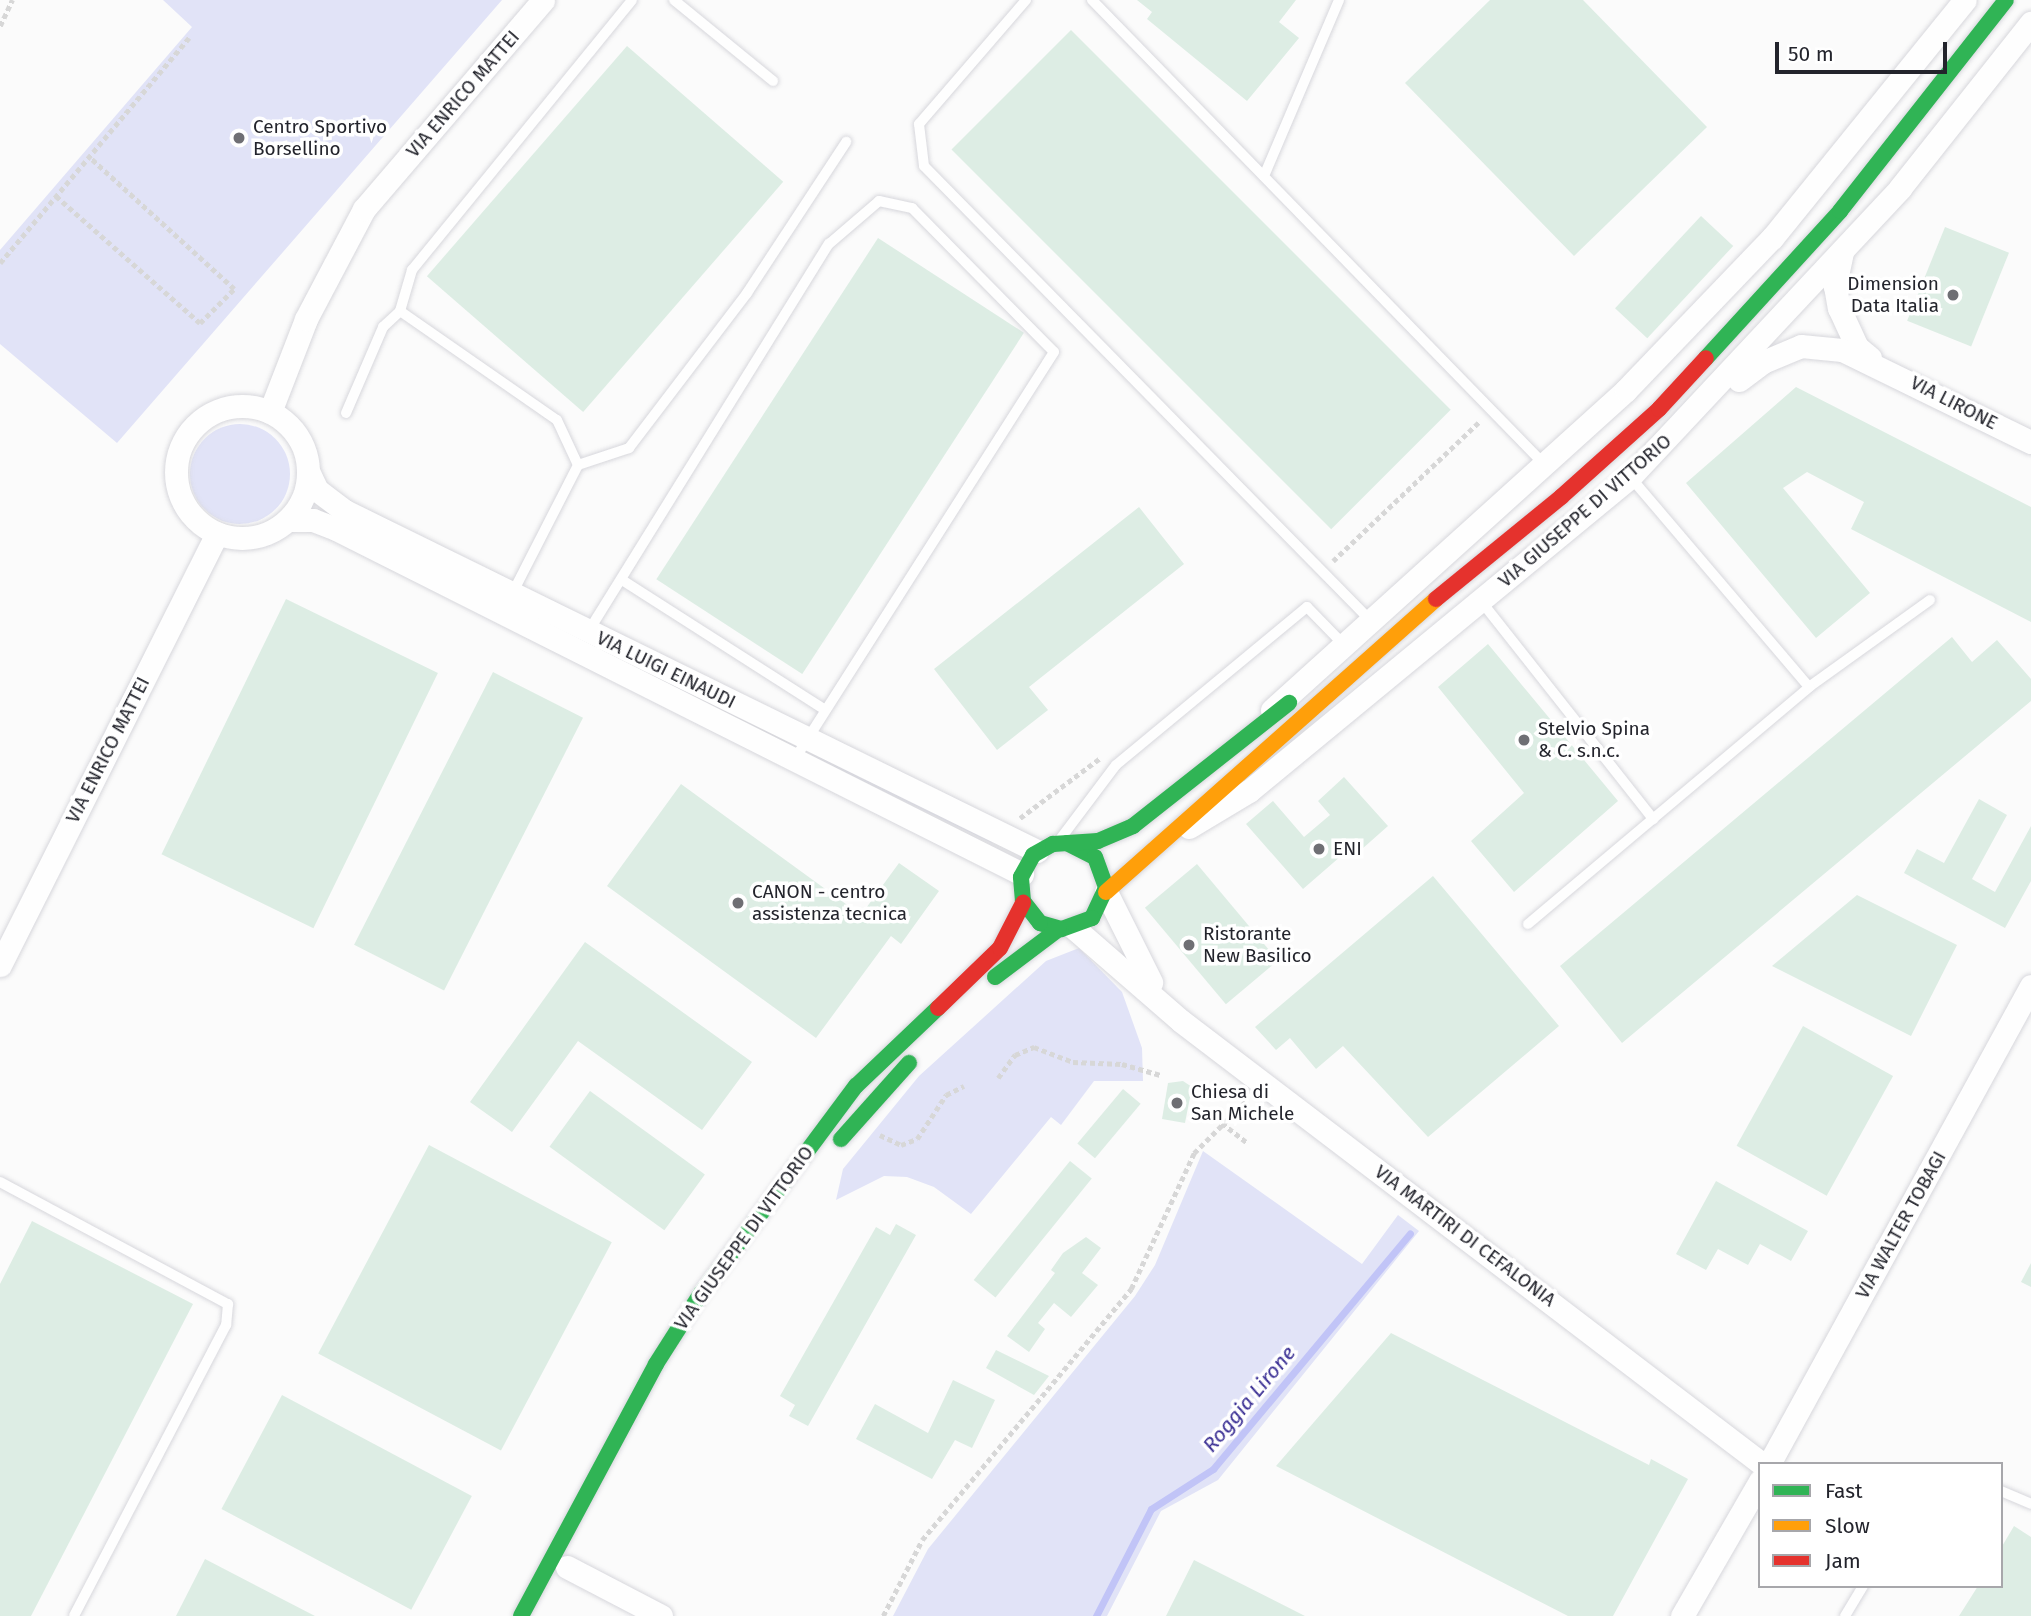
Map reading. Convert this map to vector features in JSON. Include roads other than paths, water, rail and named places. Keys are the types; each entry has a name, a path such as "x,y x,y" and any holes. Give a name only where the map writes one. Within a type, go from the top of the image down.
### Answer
{"main road":[{"name":"VIA GIUSEPPE DI VITTORIO","path":"541,1616 666,1382 785,1206 942,1028 1015,958 1096,914 1106,892 1163,837 1392,635 1562,497 1659,409 1853,196 2006,0"},
{"name":"VIA GIUSEPPE DI VITTORIO","path":"1054,846 1108,838 1141,822 1256,726 1392,635"},
{"path":"1022,874 1054,846 1097,860 1106,892"},
{"name":"VIA GIUSEPPE DI VITTORIO","path":"521,1616 656,1364 700,1295 856,1086 1000,948 1023,903 1022,874"},
{"path":"1023,903 1041,923 1066,928"}],"street":[{"name":"VIA ENRICO MATTEI","path":"270,412 306,319 364,209 543,0"},
{"name":"VIA GIUSEPPE DI VITTORIO","path":"1256,726 1368,618 1618,398 1772,237 1965,0"},
{"name":"VIA GIUSEPPE DI VITTORIO","path":"1163,837 1208,819 1249,792 1629,477 1695,413 1931,152 2031,23"},
{"name":"VIA LIRONE","path":"1842,252 1835,286 1839,308 1857,347 1877,364"},
{"name":"VIA LIRONE","path":"1695,413 1763,362 1801,346 1842,350 1877,364 2031,442"},
{"path":"229,406 270,412 299,437 309,473 307,490 289,520 255,538 217,534 198,523 176,485 181,443 201,420 229,406"},
{"name":"VIA LUIGI EINAUDI","path":"309,473 317,490 345,511 806,740 1002,834 1054,846"},
{"name":"VIA LUIGI EINAUDI","path":"289,520 313,520 336,528 576,653 1022,874"},
{"name":"VIA ENRICO MATTEI","path":"0,965 217,534"},
{"name":"VIA MARTIRI DI CEFALONIA","path":"1106,892 1167,1009"},
{"name":"VIA MARTIRI DI CEFALONIA","path":"1066,928 1167,1009 1759,1462"},
{"name":"VIA WALTER TOBAGI","path":"1770,1462 2031,986"},
{"path":"1682,1616 1758,1484"},
{"path":"567,1567 661,1616"}],"lane":[{"path":"346,413 383,327 400,311 412,270 632,0"},
{"path":"674,0 773,81"},
{"path":"1026,0 919,124 924,166 1368,618"},
{"path":"1092,0 1544,464"},
{"path":"1264,176 1339,0"},
{"path":"502,615 578,465 629,448 747,293 846,142"},
{"path":"576,653 829,244 878,201 912,208 1054,352 793,760"},
{"path":"400,311 557,420 578,465"},
{"path":"1629,477 1809,687"},
{"path":"622,580 825,710"},
{"path":"1528,924 1809,687 1930,600"},
{"path":"1481,601 1653,819"},
{"path":"1054,846 1116,765 1307,607 1342,643"},
{"path":"0,1182 228,1304 226,1325 74,1616"},
{"path":"2003,1492 2031,1504"},
{"path":"1845,1616 1862,1588"}],"waterway":[{"name":"Roggia Lirone","path":"1096,1616 1151,1509 1213,1469 1410,1233"}],"place":[{"name":"Centro Sportivo Borsellino","path":"239,138"},
{"name":"Dimension Data Italia","path":"1953,295"},
{"name":"Stelvio Spina & C. s.n.c.","path":"1524,740"},
{"name":"ENI","path":"1319,849"},
{"name":"CANON - centro assistenza tecnica","path":"738,903"},
{"name":"Ristorante New Basilico","path":"1189,945"},
{"name":"Chiesa di San Michele","path":"1177,1103"}]}
